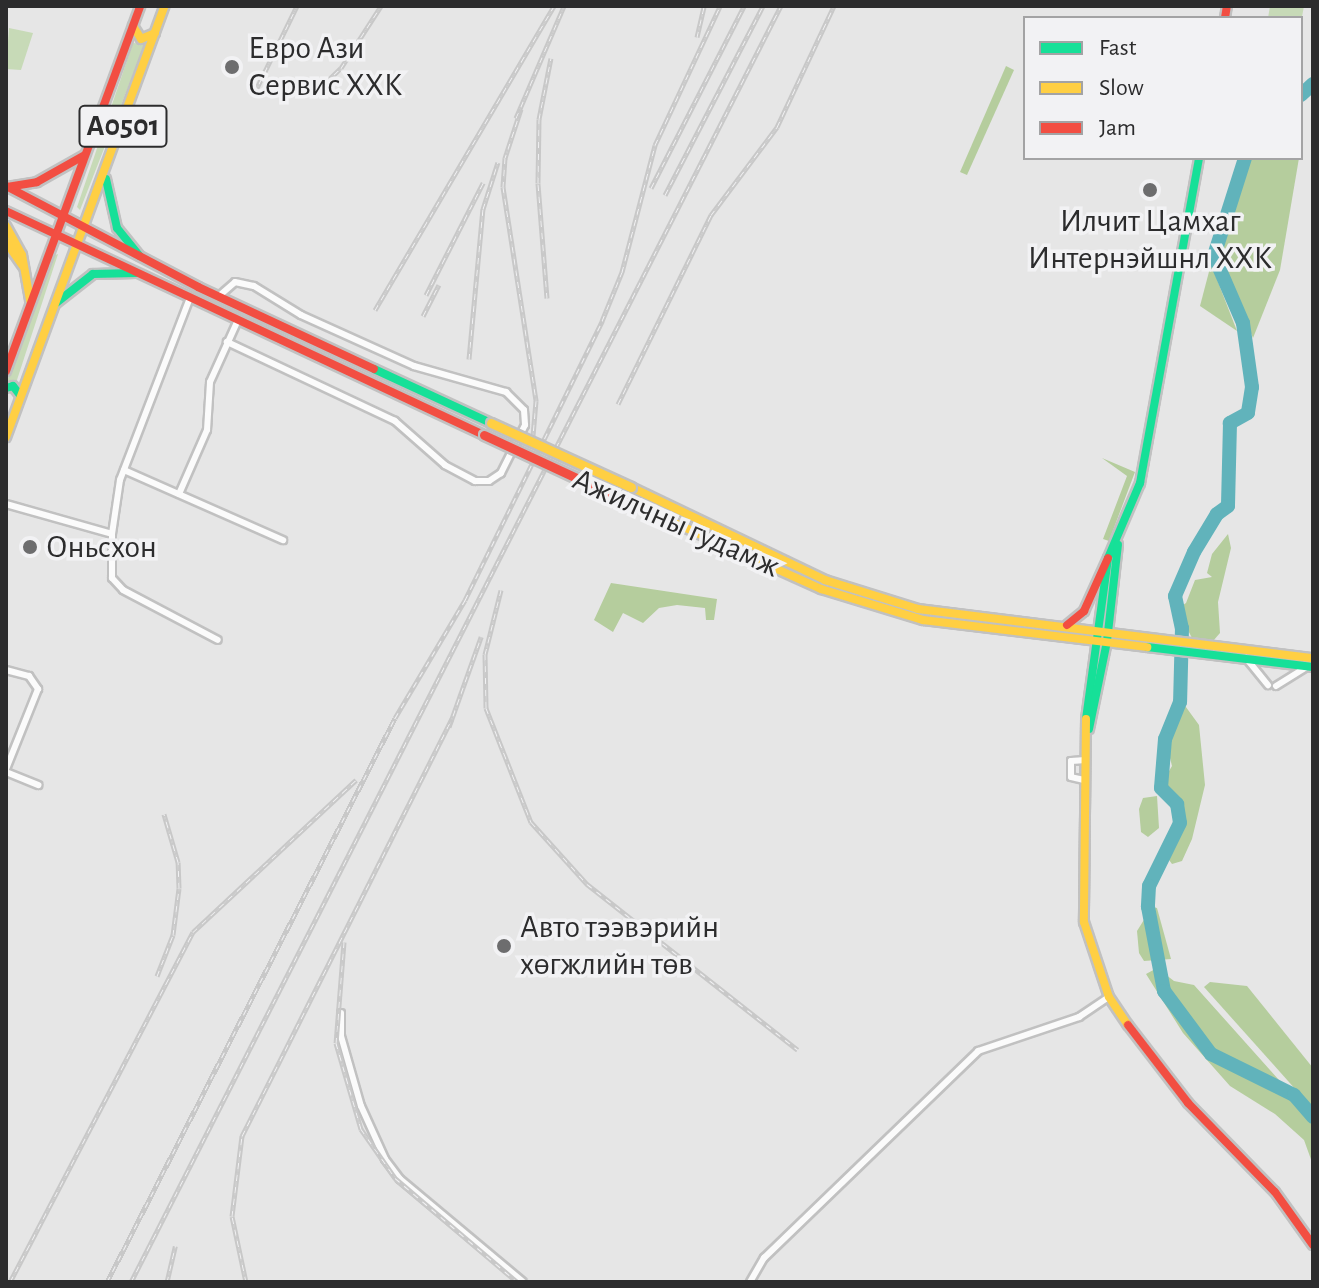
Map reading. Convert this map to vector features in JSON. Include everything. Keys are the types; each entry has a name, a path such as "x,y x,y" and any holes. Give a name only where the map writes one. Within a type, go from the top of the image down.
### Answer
{"main road":[{"name":"A0501","path":"55,235 140,6"},
{"name":"A0501","path":"79,246 165,6"},
{"path":"133,26 141,39 155,33"},
{"path":"6,186 37,182 85,155"},
{"path":"1065,626 1084,611 1140,483 1199,160"},
{"path":"106,173 117,228 140,256"},
{"name":"Ажилчны гудамж","path":"6,186 219,296 631,487 853,596 918,609 1065,626 1096,635"},
{"name":"Ажилчны гудамж","path":"6,211 626,501 853,596 923,620 1151,642 1228,645 1311,664"},
{"path":"6,226 25,269 30,304"},
{"path":"6,371 55,235"},
{"path":"6,242 25,269"},
{"path":"6,437 53,306 79,246"},
{"path":"53,306 93,274 136,273"},
{"path":"6,388 13,386 20,395"},
{"path":"1086,739 1108,637 1119,536"},
{"path":"1108,558 1096,635 1086,739 1084,922 1109,997 1179,1093 1275,1192 1313,1245"},
{"name":"Ажилчны гудамж","path":"1151,642 1227,657 1311,664"}],"street":[{"path":"219,296 235,282 254,286 301,315 414,366 506,392 524,410 525,425 501,473 475,481 445,465 395,421 227,342"},
{"path":"190,298 124,470 112,534 112,578 123,590 218,640"},
{"path":"179,494 207,430 210,382 238,320"},
{"path":"124,470 283,540"},
{"path":"6,504 112,534"},
{"path":"1246,658 1272,685 1311,664"},
{"path":"6,670 29,676 38,689 6,771 38,785"},
{"path":"750,1282 764,1258 978,1051 1079,1017 1109,997"},
{"path":"341,1013 341,1036 361,1106 385,1159 400,1179 523,1282"}],"green space":[{"path":"1270,6 1304,6 1302,16 1268,16"},
{"path":"9,28 33,33 21,70 6,69"},
{"path":"133,43 145,44 80,210 77,207"},
{"path":"1006,66 1014,70 967,175 960,172"},
{"path":"1248,160 1299,160 1280,270 1253,338 1218,254"},
{"path":"58,254 16,383 7,381 55,255"},
{"path":"1211,264 1237,331 1200,306"},
{"path":"1102,458 1135,472 1109,541 1103,539 1127,476"},
{"path":"1228,534 1231,548 1218,602 1220,633 1213,641 1192,638 1177,609 1186,603 1195,580 1212,577 1207,573 1212,554"},
{"path":"611,583 717,599 714,620 706,620 705,608 677,605 659,608 643,623 623,613 613,632 594,620"},
{"path":"1177,677 1183,703 1199,725 1205,785 1192,839 1182,861 1172,864 1164,853 1174,836 1177,811 1158,790 1172,766 1166,742 1181,716 1175,705"},
{"path":"1157,796 1159,828 1148,837 1141,832 1139,809 1143,798"},
{"path":"1152,907 1157,908 1171,959 1144,961 1139,953 1137,931"},
{"path":"1157,968 1174,981 1194,985 1313,1118 1313,1165 1304,1140 1275,1114 1230,1086 1183,1033 1146,974"},
{"path":"1210,982 1247,986 1313,1068 1313,1109 1204,987"}],"waterway":[{"path":"1303,93 1313,84"},
{"path":"1244,160 1214,256 1243,323 1252,387 1248,413 1230,423 1228,506 1217,514 1194,552 1175,596 1182,628 1180,702 1165,739 1161,788 1177,804 1180,823 1149,886 1148,907 1164,991 1211,1054 1294,1095 1313,1117"}],"railway":[{"path":"254,94 297,6"},
{"path":"317,91 341,68 381,6"},
{"path":"375,310 554,6"},
{"path":"516,118 564,6"},
{"path":"697,37 704,6"},
{"path":"107,1282 395,718 465,600 602,321 622,272 655,145 720,6"},
{"path":"651,188 744,6"},
{"path":"665,195 763,6"},
{"path":"131,1282 781,6"},
{"path":"618,404 711,215 777,127 834,6"},
{"path":"547,298 538,183 539,119 551,58"},
{"path":"521,109 505,158 503,187 536,401 532,448"},
{"path":"469,359 483,209 498,162"},
{"path":"426,295 483,183"},
{"path":"423,316 439,285"},
{"path":"501,590 485,654 486,708 531,822 587,884 798,1050"},
{"path":"449,727 481,637"},
{"path":"246,1282 232,1216 242,1136 452,719"},
{"path":"10,1282 193,932 356,780"},
{"path":"157,976 173,935 179,888 178,862 164,814"},
{"path":"344,942 336,1043 361,1129 395,1178 517,1282"},
{"path":"167,1282 175,1246"}],"traffic: fast":[{"path":"1086,719 1108,558 1140,483 1199,160"},
{"path":"106,179 117,228 140,256"},
{"path":"56,303 93,274 136,273"},
{"path":"374,369 491,423"},
{"path":"6,388 13,386 20,395"},
{"path":"1089,729 1107,641 1118,545"},
{"path":"1147,647 1313,667"}],"traffic: slow":[{"path":"6,437 165,6"},
{"path":"133,26 141,39 155,33"},
{"path":"6,226 22,255 30,300"},
{"path":"6,242 23,266"},
{"path":"491,423 631,487"},
{"path":"631,487 825,580 918,609 1313,658"},
{"path":"626,501 821,589 923,620 1147,647"},
{"path":"1086,719 1084,922 1109,997 1128,1025"}],"traffic: jam":[{"path":"6,371 140,6"},
{"path":"1225,16 1227,6"},
{"path":"7,187 37,182 85,155"},
{"path":"6,186 198,287 374,369"},
{"path":"6,211 484,435"},
{"path":"484,435 626,501"},
{"path":"1067,625 1084,611 1108,558"},
{"path":"1128,1025 1188,1103 1275,1192 1313,1245"}],"place":[{"name":"Евро Ази Сервис ХХК","path":"232,67"},
{"name":"Илчит Цамхаг Интернэйшнл ХХК","path":"1150,190"},
{"name":"Оньсхон","path":"30,547"},
{"name":"Авто тээвэрийн хөгжлийн төв","path":"504,946"}]}
